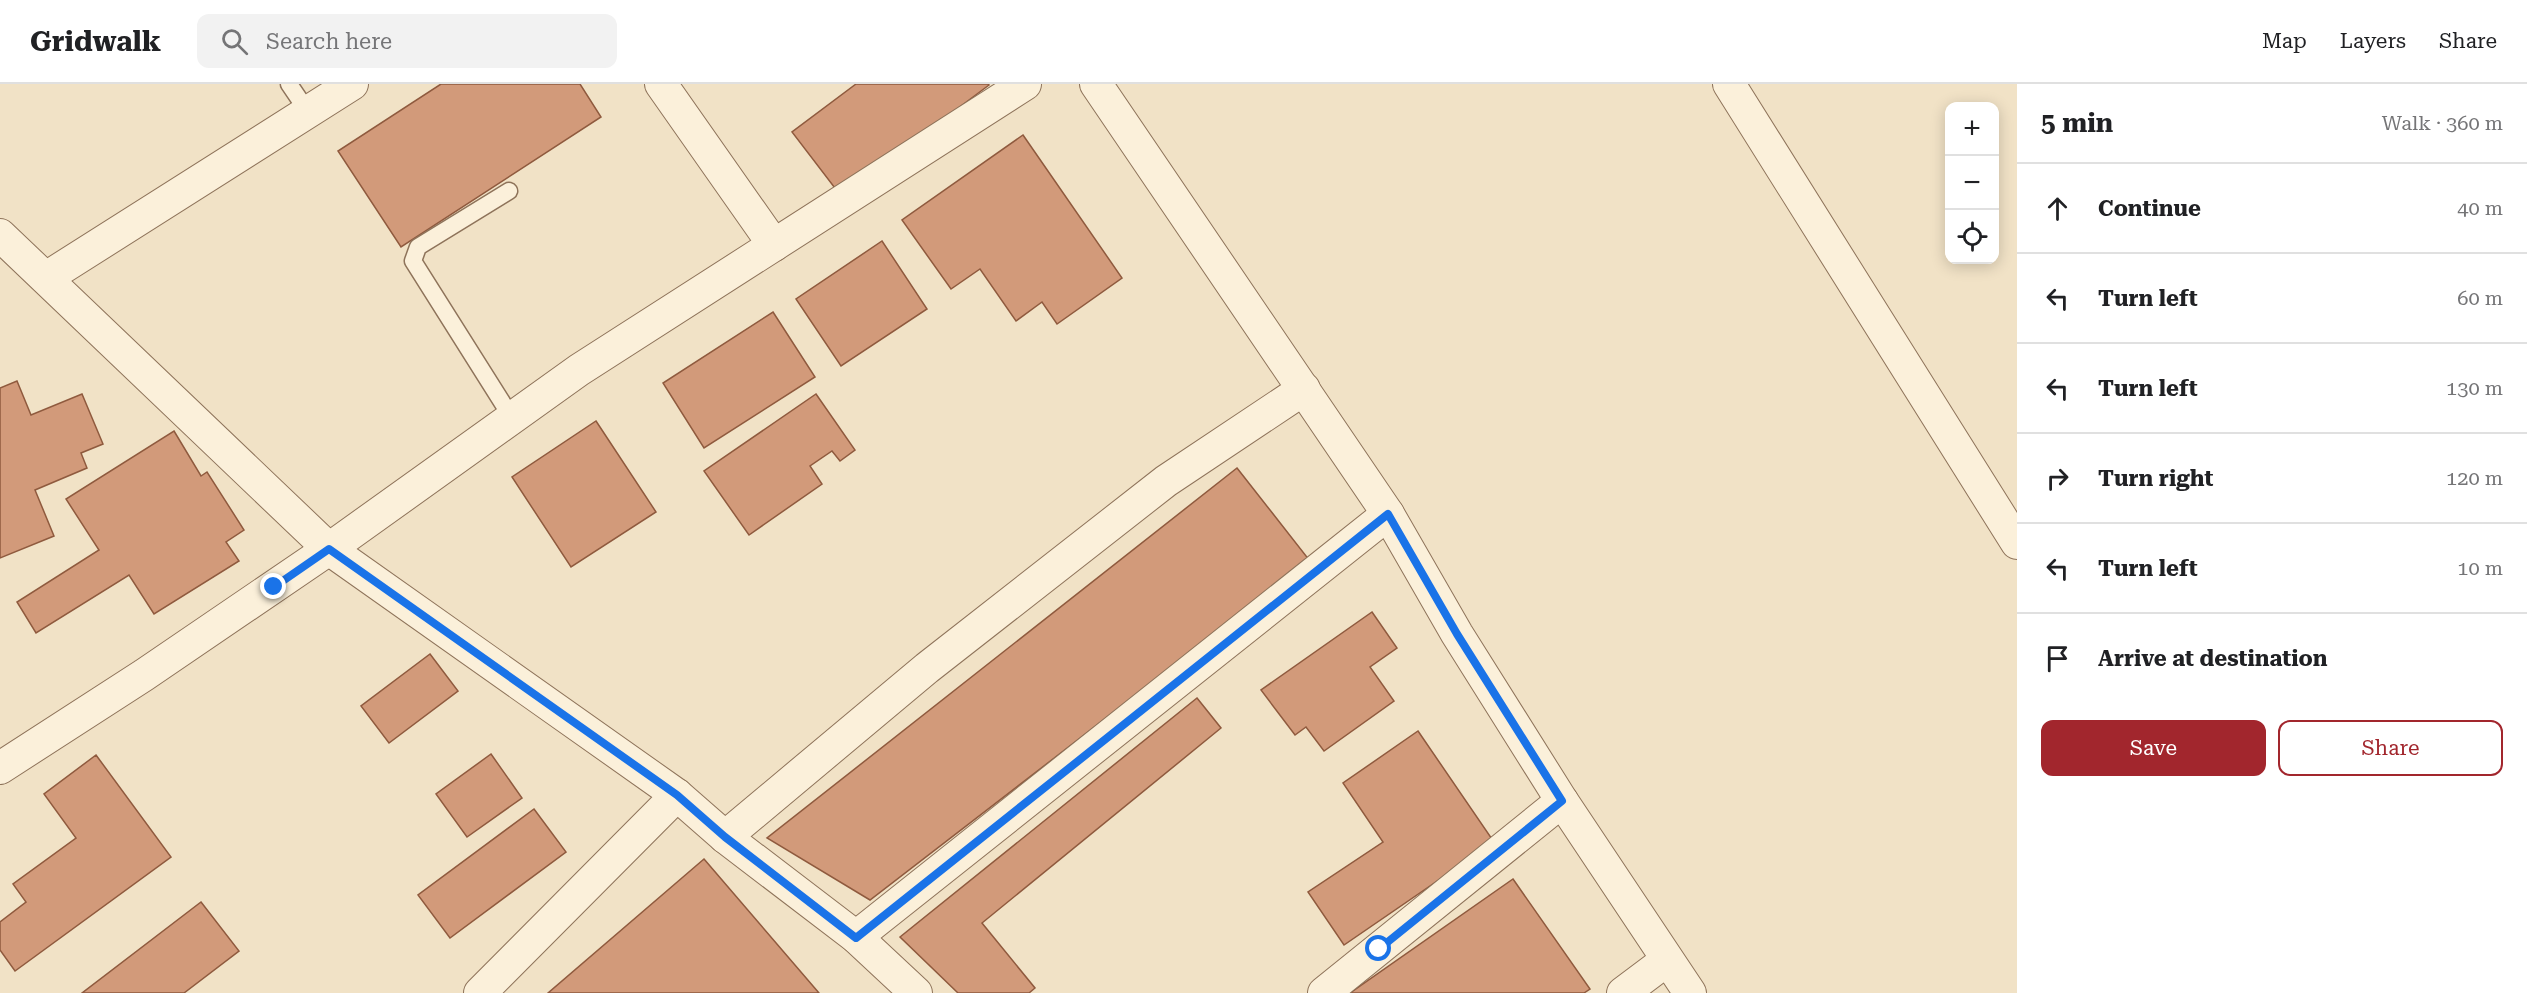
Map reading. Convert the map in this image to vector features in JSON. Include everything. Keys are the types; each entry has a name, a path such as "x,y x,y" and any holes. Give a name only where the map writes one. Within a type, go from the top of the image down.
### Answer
{"street":[{"path":"46,278 352,84"},
{"path":"661,84 774,245"},
{"path":"0,768 144,675 329,549 579,370 1024,84"},
{"path":"1096,84 1388,514 1457,634 1562,801 1690,993"},
{"path":"1729,84 2017,543"},
{"path":"0,235 329,549 677,795 725,837 856,938 916,993"},
{"path":"725,837 927,668 1156,489 1304,389"},
{"path":"856,938 1388,514"},
{"path":"480,993 677,795"},
{"path":"1324,993 1562,801"},
{"path":"1623,993 1667,960"}],"lane":[{"path":"289,84 308,112"},
{"path":"509,191 418,247 413,261 512,418"}],"building":[{"path":"441,84 580,84 601,117 401,247 338,151"},
{"path":"856,84 989,85 841,196 792,132"},
{"path":"1023,135 1122,278 1057,324 1042,302 1016,321 980,269 951,289 902,220"},
{"path":"882,241 927,309 841,366 796,299"},
{"path":"773,312 815,377 704,448 663,383"},
{"path":"17,381 31,415 82,394 103,444 81,453 87,468 35,490 54,536 0,558 0,388"},
{"path":"816,394 855,450 840,461 832,451 810,466 822,484 749,535 704,471"},
{"path":"596,421 656,512 571,567 512,477"},
{"path":"174,431 201,476 207,472 244,530 226,542 239,561 154,614 129,575 36,633 17,602 99,550 66,499"},
{"path":"1237,468 1310,561 870,900 767,838"},
{"path":"1372,612 1397,648 1370,667 1394,701 1324,751 1306,727 1295,735 1261,690"},
{"path":"430,654 458,691 389,743 361,706"},
{"path":"1197,698 1221,728 982,923 1035,988 1029,993 958,993 900,937"},
{"path":"1418,731 1494,842 1344,945 1308,892 1383,842 1343,783"},
{"path":"491,754 522,798 467,837 436,794"},
{"path":"96,755 171,857 15,971 0,950 0,922 26,902 13,884 76,838 44,794"},
{"path":"534,809 566,852 450,938 418,895"},
{"path":"704,859 819,993 548,993"},
{"path":"1513,879 1590,989 1584,993 1350,993"},
{"path":"201,902 239,951 184,993 82,993"}],"route":[{"path":"274,587 329,549 677,795 725,837 856,938 1388,514 1457,634 1562,801 1379,949"}]}
